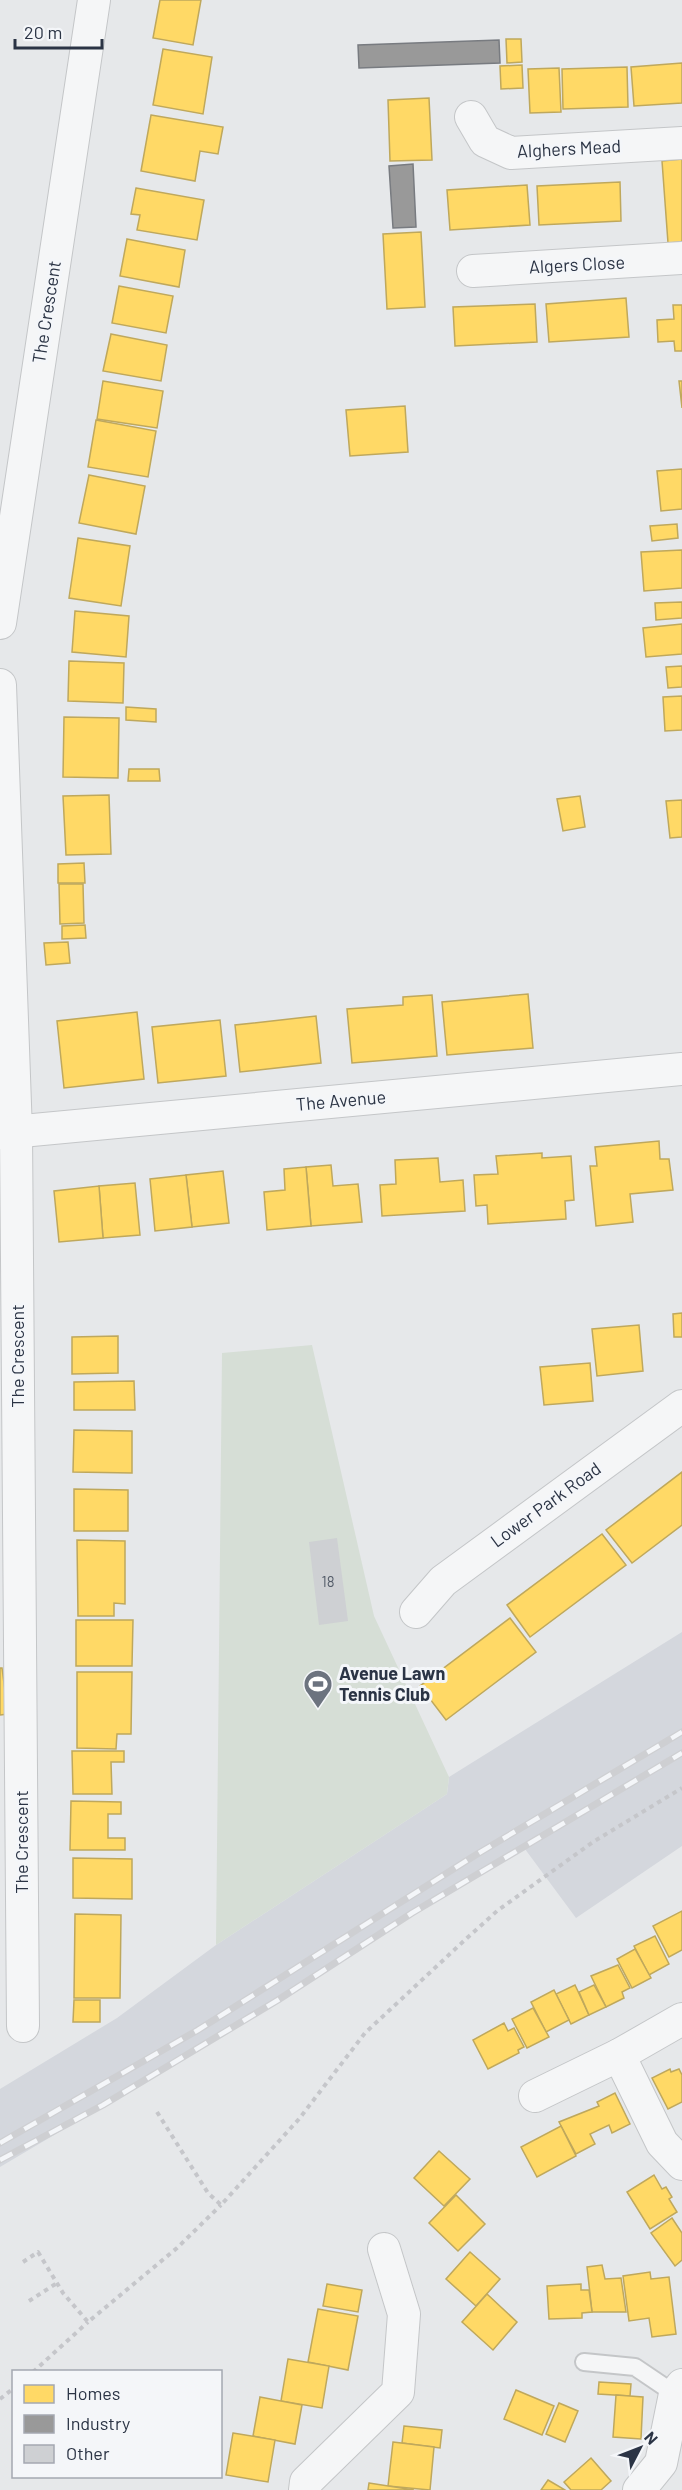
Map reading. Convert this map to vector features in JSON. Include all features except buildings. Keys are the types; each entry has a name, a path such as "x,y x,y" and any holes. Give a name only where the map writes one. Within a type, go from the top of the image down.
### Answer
{"street":[{"name":"The Crescent","path":"0,623 94,0"},
{"name":"Alghers Mead","path":"471,117 485,141 511,153 682,143"},
{"name":"Algers Close","path":"473,271 682,258"},
{"name":"The Crescent","path":"0,685 23,2026"},
{"name":"The Avenue","path":"8,1132 682,1069"},
{"name":"Lower Park Road","path":"416,1612 443,1581 679,1413"},
{"path":"535,2096 619,2055 682,2019"},
{"path":"619,2055 663,2143 682,2164"},
{"path":"305,2490 306,2482 398,2392 404,2314 384,2249"},
{"path":"639,2490 661,2463 679,2389"}],"lane":[{"path":"584,2362 635,2367 679,2389"}],"path":[{"path":"35,2370 88,2322 177,2248 221,2205 298,2119 365,2033 497,1911 585,1847 682,1788"},
{"path":"157,2112 206,2190 221,2205"},
{"path":"23,2262 38,2252 57,2283 88,2322"},
{"path":"29,2301 57,2283"},
{"path":"0,2399 12,2390"}],"shaded area":[{"name":"Avenue Lawn Tennis Club","path":"312,1345 374,1616 449,1777 447,1794 216,1945 222,1353"},
{"path":"682,1632 682,1846 576,1918 522,1845 250,2019 0,2167 0,2089 117,2018 216,1945 447,1794 449,1777"}],"railway":[{"path":"0,2143 198,2030 474,1856 682,1732"},
{"path":"0,2160 103,2105 278,2000 412,1913 682,1753"}],"place":[{"name":"Avenue Lawn Tennis Club","path":"318,1710"}]}
